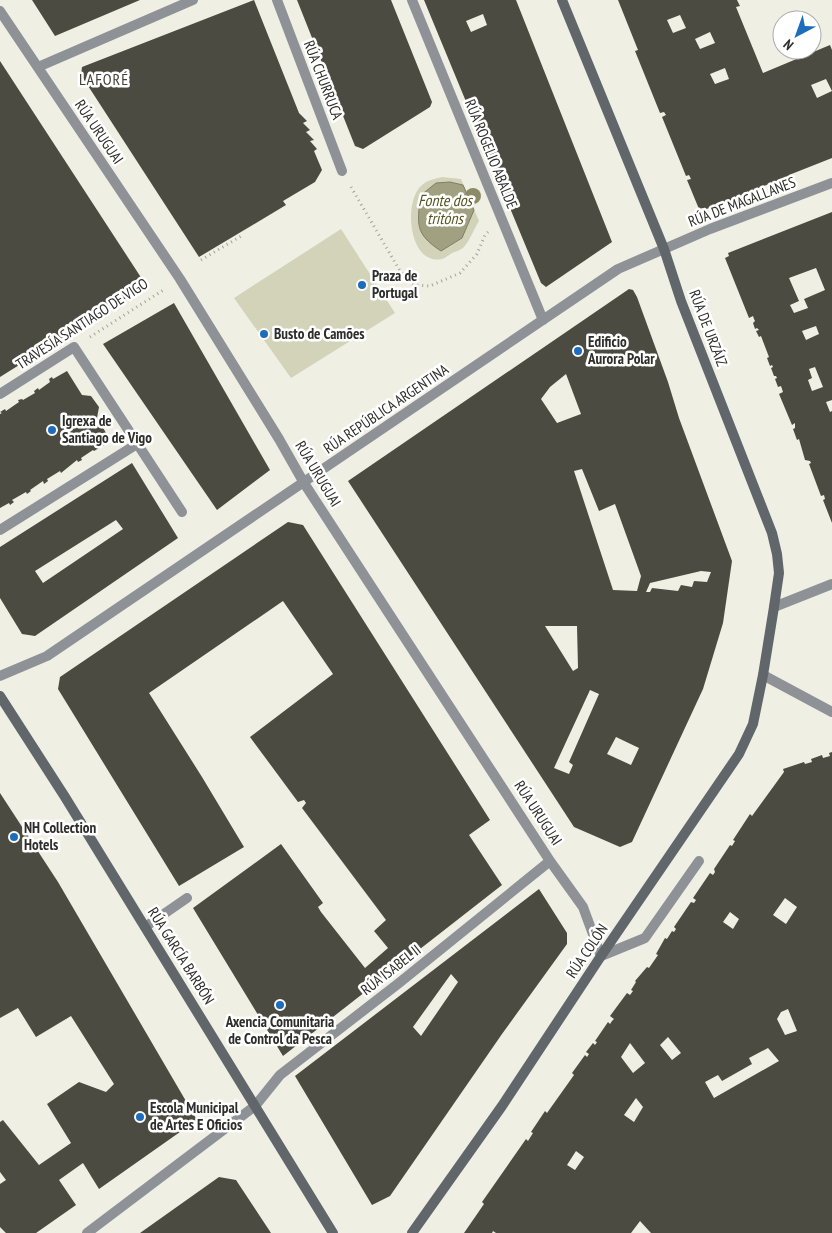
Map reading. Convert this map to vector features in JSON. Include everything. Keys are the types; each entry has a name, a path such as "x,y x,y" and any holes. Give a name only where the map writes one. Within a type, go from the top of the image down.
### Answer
{"main road":[{"name":"RÚA DE URZÁIZ","path":"562,0 664,249 680,301 772,533 779,574 764,676"},
{"name":"RÚA COLÓN","path":"412,1233 502,1106 600,956 739,754 753,724 764,676"},
{"name":"RÚA GARCÍA BARBÓN","path":"0,696 65,797 333,1233"}],"street":[{"path":"38,67 193,0"},
{"name":"RÚA CHURRUCA","path":"277,0 342,171"},
{"name":"RÚA ROGELIO ABALDE","path":"412,0 543,320"},
{"name":"RÚA URUGUAI","path":"0,11 180,279 304,483 550,861 583,907 600,956"},
{"name":"RÚA DE MAGALLANES","path":"664,249 710,229 832,184"},
{"name":"RÚA REPÚBLICA ARGENTINA","path":"0,676 46,656 618,269 664,249"},
{"path":"74,347 182,512"},
{"name":"TRAVESÍA SANTIAGO DE VIGO","path":"0,394 74,347"},
{"path":"0,530 136,444"},
{"path":"774,607 832,585"},
{"path":"764,676 832,712"},
{"name":"RÚA ISABEL II","path":"87,1233 255,1106 280,1075 399,983 550,861"},
{"path":"600,956 645,938 698,861"},
{"path":"145,927 187,898"}],"path":[{"path":"342,171 400,271 415,285 430,286 460,272 477,254 485,234 502,220"},
{"path":"201,260 243,235"},
{"name":"TRAVESÍA SANTIAGO DE VIGO","path":"74,347 180,279"}],"green space":[{"name":"Fonte dos tritóns","path":"442,177 461,179 479,221 463,248 442,259 431,259 422,253 412,232 412,206 415,194 421,186 428,181"},
{"path":"341,229 395,313 291,378 234,298"}],"water":[{"name":"Fonte dos tritóns","path":"450,182 463,185 474,210 462,238 441,251 426,239 420,228 420,196 436,183"}],"building":[{"path":"32,0 140,0 55,36"},
{"path":"254,0 299,113 307,121 303,123 310,130 306,132 314,140 310,141 317,149 314,151 322,170 315,182 283,201 286,205 199,257 81,75 82,67"},
{"path":"297,0 391,0 432,102 430,107 363,149 355,146"},
{"path":"424,0 516,0 612,242 546,287 541,283","holes":["483,14 487,25 471,32 466,21"]},
{"path":"618,0 737,0 740,6 736,7 763,73 794,60 822,60 822,48 830,45 832,50 832,91 832,158 789,175 791,179 771,187 769,184 741,195 742,199 731,204 729,200 704,210 703,208 699,209 687,180 691,179 689,175 686,176 662,117 666,115 664,112 660,113 635,51 638,50","holes":["680,15 686,28 673,33 667,20","710,32 715,43 700,49 695,39","725,68 729,79 715,84 710,74","826,79 832,91 817,98 811,85"]},
{"path":"0,61 142,279 139,290 0,377"},
{"path":"832,212 832,400 826,402 830,412 832,411 832,523 823,500 825,499 824,495 821,496 809,464 811,463 805,460 799,439 797,440 793,429 795,428 795,423 792,425 779,394 783,392 781,386 778,387 775,379 777,378 774,376 771,368 773,367 772,365 770,366 767,358 769,357 761,336 759,337 756,331 759,330 755,329 753,316 749,318 725,258 729,256 728,253","holes":["816,268 825,290 804,299 808,308 794,313 790,305 799,301 789,278","816,326 819,334 806,340 802,331","815,367 823,387 812,391 808,380 812,378 809,369"]},
{"path":"629,289 633,290 732,561 723,623 703,689 632,842 620,847 574,827 348,481","holes":["566,374 581,414 557,423 541,399 550,387","582,469 599,511 615,504 641,576 637,591 613,590 574,471","701,571 711,572 707,582 694,581 692,587 681,585 678,591 652,588 650,592 646,592 650,583","545,626 577,626 578,668 573,671","590,690 599,694 569,762 573,765 569,774 554,768","616,737 639,748 631,765 607,754"]},
{"path":"174,303 270,470 217,510 103,344"},
{"name":"Igrexa de Santiago de Vigo","path":"67,371 82,395 91,396 99,407 97,418 111,441 93,450 81,458 82,460 78,462 77,460 61,473 60,471 47,479 48,481 44,484 43,481 27,494 26,492 12,500 14,502 10,505 9,503 0,508 0,414 2,413 0,412 5,409 6,411 19,402 18,400 23,400 35,393 34,391 38,388 39,390 50,382 49,379 52,377 53,379"},
{"path":"132,463 178,538 35,636 22,634 0,598 0,547","holes":["116,520 123,529 43,583 35,571"]},
{"path":"288,522 303,525 490,820 469,835 502,885 283,1056 193,908 281,844 323,903 318,907 321,912 365,968 388,948 374,931 386,920 302,808 306,803 304,800 298,802 250,737 333,674 283,601 149,693 244,847 179,886 58,689 60,677"},
{"path":"832,752 832,1233 651,1233 640,1221 631,1233 496,1233 493,1231 492,1233 464,1233 484,1204 482,1202 526,1139 528,1141 533,1133 531,1132 574,1075 572,1073 585,1055 587,1057 589,1054 586,1052 593,1043 595,1045 597,1042 595,1041 608,1022 610,1024 614,1019 610,1016 627,993 630,995 633,991 631,990 635,981 647,967 649,968 658,955 656,954 665,938 667,939 672,931 674,932 676,929 674,927 691,902 694,903 696,900 693,898 710,873 713,875 714,869 730,845 732,846 735,841 733,840 750,814 752,816 784,772 783,769 804,762 805,764 812,762 811,759 822,755 823,758 830,756 829,753","holes":["785,898 797,907 786,924 773,915","730,912 739,919 733,929 723,922","788,1009 797,1031 785,1035 777,1019 781,1012","668,1037 681,1053 672,1060 660,1045","630,1043 645,1063 633,1073 621,1057","768,1048 779,1061 714,1098 705,1082 718,1075 722,1081 752,1064 749,1058","636,1098 643,1107 634,1122 624,1115","576,1151 584,1157 575,1170 567,1165"]},
{"path":"0,793 58,882 197,1120 99,1189 83,1163 59,1180 76,1205 36,1233 6,1233 0,1227 0,1184 6,1180 0,1172 0,1122 3,1120 39,1165 71,1143 47,1104 79,1082 106,1092 114,1084 71,1016 36,1037 18,1008 0,1018"},
{"path":"539,889 567,933 567,944 390,1196 372,1205 295,1076","holes":["451,974 458,982 421,1036 413,1027"]},
{"path":"219,1177 236,1180 271,1233 140,1233"}],"place":[{"name":"Praza de Portugal","path":"362,285"},
{"name":"Busto de Camões","path":"264,334"},
{"name":"Edificio Aurora Polar","path":"578,351"},
{"name":"Igrexa de Santiago de Vigo","path":"52,430"},
{"name":"NH Collection Hotels","path":"14,837"},
{"name":"Axencia Comunitaria de Control da Pesca","path":"280,1005"},
{"name":"Escola Municipal de Artes E Oficios","path":"140,1117"}],"district":[{"name":"LAFORÉ","path":"104,79"}]}
